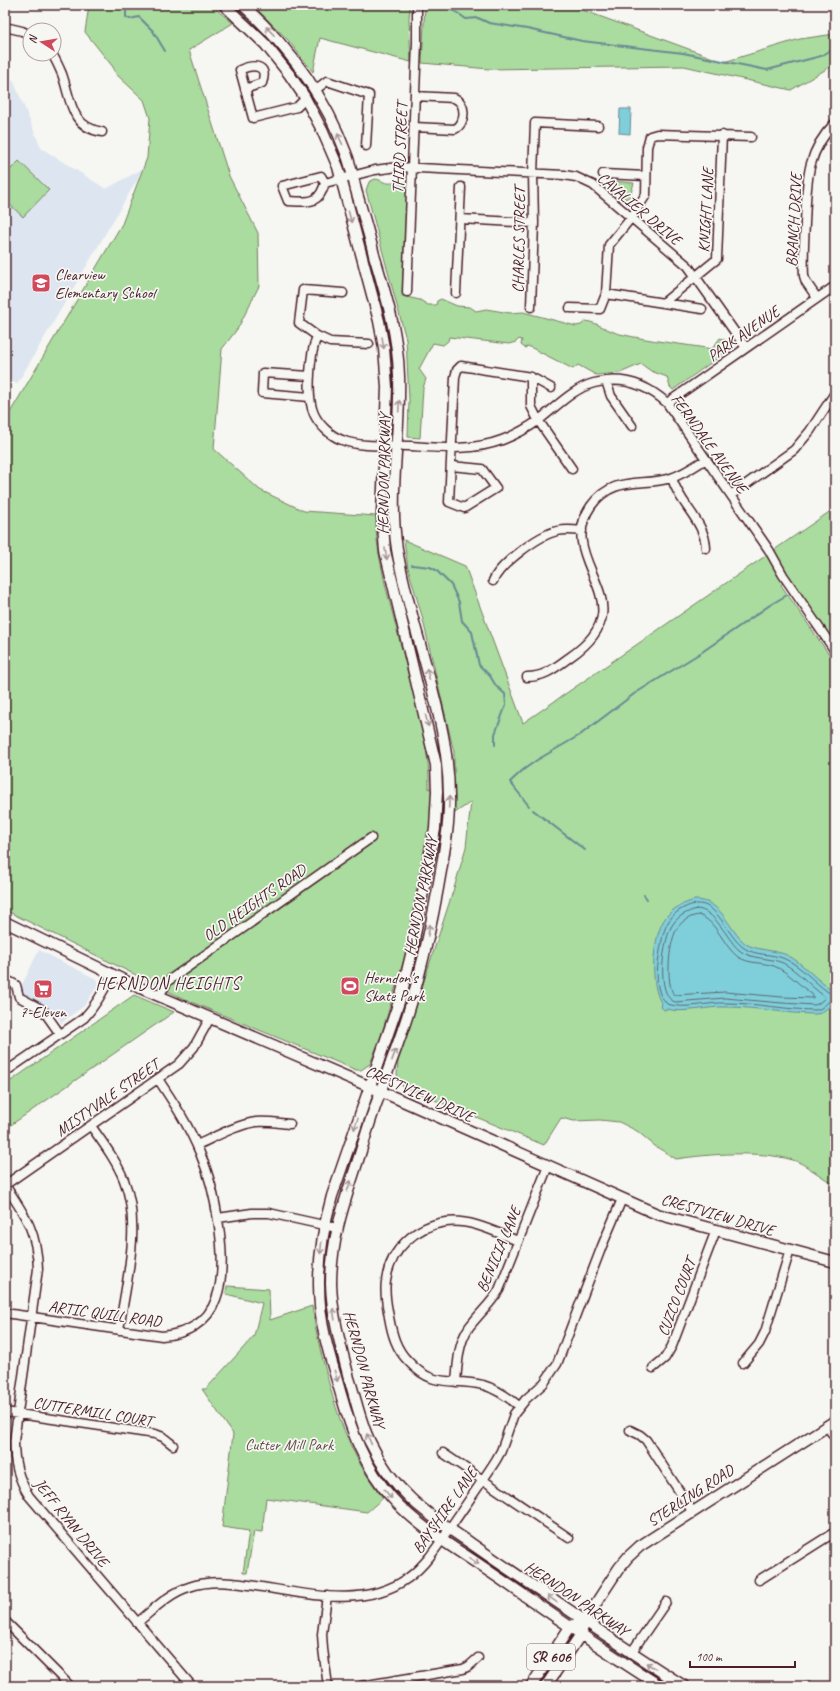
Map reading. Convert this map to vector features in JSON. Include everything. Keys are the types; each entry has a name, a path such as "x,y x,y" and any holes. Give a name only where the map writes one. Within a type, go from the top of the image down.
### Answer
{"main road":[{"name":"HERNDON PARKWAY","path":"224,5 273,53 289,74 305,99 337,164 381,334 387,380 382,513 385,551 434,752 437,791 435,829 411,955 401,996 332,1196 324,1225 319,1268 320,1311 325,1338 357,1444 376,1478 392,1499 413,1518 442,1539 570,1627 660,1686"},
{"name":"HERNDON PARKWAY","path":"243,5 284,46 315,90 344,146 390,310 395,336 400,387 394,513 396,541 404,582 445,743 450,791 446,843 424,958 407,1016 343,1203 337,1228 332,1275 335,1321 345,1362 368,1437 379,1459 402,1491 424,1512 585,1620 631,1653 684,1686"},
{"name":"CRESTVIEW DRIVE","path":"5,922 159,996 657,1214 835,1262"},
{"name":"STERLING ROAD","path":"546,1686 581,1634 585,1620 628,1557 651,1538 831,1423"},
{"name":"SR 606","path":"531,1686 570,1627 585,1620"}],"street":[{"name":"THIRD STREET","path":"407,292 414,127 417,5"},
{"path":"5,27 22,31"},
{"path":"56,62 62,74 77,117 88,128 102,132"},
{"path":"315,90 326,80 369,95 366,146"},
{"path":"245,90 253,118 297,107 305,99"},
{"path":"414,127 455,129 460,127 463,111 463,106 460,100 454,98 415,96"},
{"name":"CHARLES STREET","path":"531,307 535,123 598,126"},
{"name":"BRANCH DRIVE","path":"817,298 806,282 803,270 808,175 814,151 835,123"},
{"path":"570,308 600,309 606,294 609,245 631,218 646,195 647,148 650,136 657,134 751,136"},
{"name":"KNIGHT LANE","path":"663,303 717,259 722,136"},
{"name":"CAVALIER DRIVE","path":"325,183 385,168 564,175 584,180 601,192 688,266 746,348"},
{"path":"603,174 646,176"},
{"path":"321,176 325,183 322,193 317,199 310,202 288,201 282,186 321,176"},
{"path":"456,293 461,187"},
{"path":"460,219 534,223"},
{"name":"PARK AVENUE","path":"667,403 835,286"},
{"path":"342,293 303,290 299,324 317,336 330,342 369,344"},
{"path":"606,294 702,309"},
{"name":"FERNDALE AVENUE","path":"317,336 313,346 310,376 310,397 314,414 327,430 335,436 353,443 452,448 478,446 515,434 538,420 574,393 594,383 621,380 639,384 654,392 667,403 769,550 786,580 835,651"},
{"path":"451,466 482,468 496,488 464,508 449,502 455,377 457,370 461,366 531,377 551,388"},
{"path":"310,376 263,373 262,393 310,397"},
{"path":"531,377 531,406 538,420 572,469"},
{"path":"606,381 611,396 632,426"},
{"path":"731,495 794,450 810,431 835,393"},
{"path":"527,677 535,677 549,672 584,648 594,637 600,624 603,602 583,549 582,531 586,515 591,506 604,492 613,487 631,482 649,482 672,478 706,459"},
{"path":"672,478 676,492 704,534 706,548"},
{"path":"493,581 504,563 541,538 557,531 582,531"},
{"name":"OLD HEIGHTS ROAD","path":"159,996 168,981 371,838"},
{"path":"5,1072 84,1018 93,1008 112,974"},
{"path":"5,979 16,985 19,996 44,1010 60,1034"},
{"name":"MISTYVALE STREET","path":"5,1185 179,1064 197,1042 210,1018"},
{"name":"ARTIC QUILL ROAD","path":"5,1313 162,1336 173,1335 191,1329 207,1316 219,1292 221,1250 218,1218 208,1176 197,1145 177,1107 158,1079"},
{"path":"197,1145 244,1125 255,1122 290,1124"},
{"path":"91,1126 118,1167 127,1187 132,1208 133,1238 119,1330"},
{"name":"BENICIA LANE","path":"456,1382 459,1352 462,1342 473,1321 488,1307 499,1290 548,1166"},
{"name":"JEFF RYAN DRIVE","path":"5,1185 25,1215 35,1240 38,1269 14,1452 18,1474 22,1485 29,1496 192,1686"},
{"name":"BAYSHIRE LANE","path":"137,1623 176,1592 187,1587 206,1583 224,1582 342,1598 368,1596 395,1586 418,1570 432,1554 501,1451 510,1424 519,1406 544,1383 557,1364 602,1246 622,1199"},
{"path":"218,1218 252,1213 269,1214 337,1228"},
{"path":"518,1241 468,1223 446,1222 430,1226 412,1236 397,1252 388,1270 385,1292 394,1341 407,1360 424,1374 436,1380 473,1383 494,1389 519,1406"},
{"name":"CUZCO COURT","path":"653,1368 665,1358 672,1346 716,1230"},
{"path":"743,1363 755,1349 765,1332 790,1250"},
{"name":"CUTTERMILL COURT","path":"5,1412 155,1434 163,1437 173,1445"},
{"path":"831,1423 835,1438"},
{"path":"630,1430 646,1440 692,1511"},
{"path":"443,1452 569,1538"},
{"path":"759,1580 835,1532"},
{"path":"327,1596 322,1634 328,1686"},
{"path":"631,1653 666,1602"},
{"path":"5,1621 70,1686"},
{"path":"361,1686 463,1669 478,1658"}],"shaded area":[{"name":"Clearview Elementary School","path":"5,77 13,80 41,148 106,189 144,168 17,384 5,377"},
{"path":"39,950 96,979 98,984 84,1006 61,1023 57,1014 23,994 21,987"}],"green space":[{"path":"89,5 211,5 233,23 189,50 229,176 258,233 259,286 238,328 222,349 214,449 260,490 304,511 376,516 377,543 380,561 425,742 429,789 454,771 454,752 422,616 408,568 404,540 465,566 523,723 835,508 835,651 786,580 781,585 835,663 835,1185 798,1162 779,1157 734,1154 676,1159 655,1146 637,1131 619,1122 600,1120 574,1121 561,1118 544,1145 403,1087 397,1075 398,1061 466,847 471,802 427,832 405,956 381,1036 370,1064 361,1070 356,1070 184,999 5,910 5,421 122,224 147,158 150,118 144,100 116,74 113,67 85,32"},
{"path":"253,5 410,5 409,19 411,62 320,38 313,72 288,40"},
{"path":"425,5 569,5 724,62 800,39 835,34 835,64 791,90 684,66 489,69 422,63"},
{"path":"19,161 49,190 23,217 5,200 5,175"},
{"path":"375,179 387,183 398,182 407,185 402,296 420,300 428,305 436,305 437,301 441,299 457,306 470,307 476,311 486,309 510,313 523,312 576,326 581,325 586,321 595,323 620,334 654,341 712,349 720,338 728,341 728,346 723,354 673,390 670,387 667,377 651,371 641,364 620,373 596,375 578,365 573,369 528,346 525,348 521,345 522,340 519,339 516,342 509,344 449,337 448,341 443,345 433,343 419,369 426,379 423,388 420,438 408,437 409,400 406,339 366,190 369,182"},
{"path":"610,181 634,183 630,196 626,199 608,185"},
{"path":"134,995 174,1012 5,1129 5,1085"},
{"name":"Cutter Mill Park","path":"227,1286 269,1289 270,1320 312,1306 322,1356 341,1422 347,1438 363,1468 383,1498 367,1512 266,1498 262,1532 254,1531 247,1573 243,1573 249,1531 222,1527 233,1434 202,1389 206,1389 254,1336 262,1303 226,1294"}],"water":[{"path":"620,109 631,109 630,134 619,133"},
{"path":"695,900 704,901 718,910 746,944 755,948 782,953 797,961 825,985 831,989 835,989 835,1002 821,1013 816,1014 727,1007 681,1011 664,1010 661,1007 662,1004 655,985 654,973 655,948 661,925 672,911 679,906"}],"waterway":[{"path":"126,5 126,17 130,19 139,17 153,31 165,51"},
{"path":"126,9 139,5"},
{"path":"402,5 410,6"},
{"path":"426,7 448,8 466,19 478,18 489,23 527,29 582,41 683,53 767,70 821,56 835,48"},
{"path":"412,565 430,567 436,570 451,585 459,602 462,621 472,632 479,665 490,676 496,686 505,694 506,705 495,734 495,745"},
{"path":"529,806 510,782 523,770 580,735 634,694 702,652 787,595"},
{"path":"533,810 585,850"},
{"path":"644,895 647,899"}],"place":[{"name":"Clearview Elementary School","path":"41,283"},
{"name":"Herndon's Skate Park","path":"350,986"},
{"name":"7-Eleven","path":"43,989"}],"district":[{"name":"HERNDON HEIGHTS","path":"168,983"}]}
